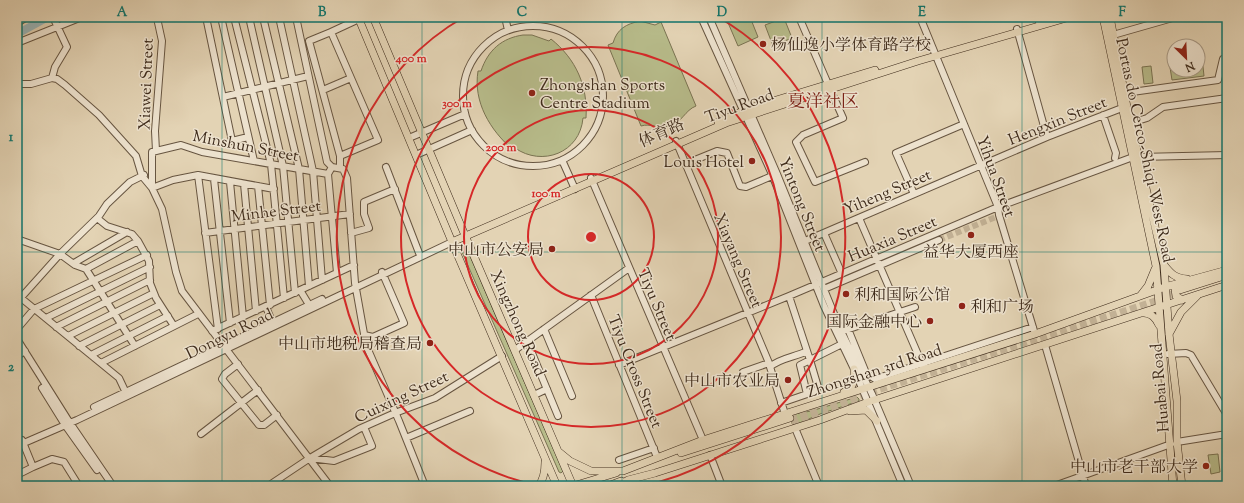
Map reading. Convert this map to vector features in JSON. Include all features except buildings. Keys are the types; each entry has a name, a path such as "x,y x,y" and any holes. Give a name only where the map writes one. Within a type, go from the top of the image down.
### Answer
{"main road":[{"name":"Xingzhong Road","path":"373,17 464,235 573,486"},
{"path":"1017,30 1039,19 1055,17"},
{"path":"936,54 1017,30 1070,17"},
{"name":"Portas do Cerco-Shiqi West Road","path":"1103,17 1122,108 1136,157 1160,265 1162,288"},
{"name":"Portas do Cerco-Shiqi West Road","path":"1110,17 1131,123 1136,157"},
{"name":"Xingzhong Road","path":"358,18 451,241 545,455 557,486"},
{"name":"体育路","path":"451,241 677,142 748,113 829,86 936,54"},
{"path":"1134,299 1144,292 1160,265 1178,278 1193,280 1227,270"},
{"path":"1181,292 1227,275"},
{"path":"1181,292 1227,279"},
{"path":"1181,292 1193,280"},
{"path":"1169,334 1181,312 1197,295 1227,285"},
{"name":"Zhongshan 3rd Road","path":"627,479 645,476 710,455 790,421 814,404 866,388 923,366 1134,299 1162,288 1181,292"},
{"name":"Huabai Road","path":"1162,288 1163,305 1161,329 1163,355 1174,443 1182,486"},
{"path":"1181,292 1197,295"},
{"name":"Zhongshan 3rd Road","path":"623,471 703,440 790,421 820,420 871,401 1163,305 1181,292"},
{"name":"Huabai Road","path":"1163,305 1169,334 1176,400 1173,486"},
{"path":"1133,314 1150,314 1157,321 1161,329"},
{"path":"814,404 830,396 849,390 854,384 854,369"},
{"path":"820,420 853,410 866,410 877,421"},
{"name":"Zhongshan 3rd Road","path":"573,486 790,421"},
{"name":"Zhongshan 3rd Road","path":"608,486 790,421"},
{"path":"559,452 570,461 591,471 623,471"},
{"path":"538,486 541,483 545,470 545,455"},
{"path":"617,486 627,479"}],"street":[{"path":"17,23 27,17"},
{"path":"52,78 55,68 67,47 53,17"},
{"path":"17,43 82,17"},
{"path":"149,17 221,17 254,161"},
{"path":"234,17 271,164 284,298"},
{"path":"249,17 283,166 288,222 298,292 310,307"},
{"path":"263,17 299,169 309,286"},
{"path":"279,17 313,171 322,280"},
{"path":"296,17 326,162 332,167 343,169 347,178 356,285 366,345 425,486"},
{"path":"505,17 508,30"},
{"path":"701,17 748,113 772,176 839,332 842,344 854,369 866,388"},
{"name":"Yintong Street","path":"709,17 748,113 805,241 818,284 824,289 839,332 871,401"},
{"path":"799,17 843,118 803,135 796,142 815,182 865,162"},
{"name":"Yihua Street","path":"920,17 998,207 997,216 1034,331"},
{"path":"1113,35 1176,17"},
{"name":"Xiawei Street","path":"152,188 151,171 154,152 162,41 157,18"},
{"path":"206,18 232,141 248,137"},
{"path":"340,168 340,156 309,41 331,32 358,18"},
{"path":"539,26 561,32 581,44 591,56 598,69 603,92 601,114 595,129 586,141 575,152 562,160 535,166 507,161 484,146 472,130 465,114 463,96 465,79 471,63 481,49 494,38 508,30 539,26"},
{"path":"1017,30 1047,137"},
{"path":"331,32 378,140 340,156"},
{"path":"1223,59 1223,74 1227,73"},
{"path":"1125,93 1218,80 1223,68"},
{"path":"223,97 308,76"},
{"path":"17,84 31,84 52,78 57,79 71,89 99,115 136,156 142,176 152,188 162,209 176,272 182,291 198,314 215,330 238,364 330,486"},
{"path":"323,90 351,78"},
{"path":"1131,123 1147,118 1163,107 1227,98"},
{"name":"Hengxin Street","path":"980,165 1122,108"},
{"path":"409,138 465,114"},
{"path":"1103,116 1116,153 1115,158"},
{"path":"914,194 896,153 964,124"},
{"path":"416,155 472,130"},
{"name":"Xiayang Street","path":"677,142 769,364 743,372"},
{"name":"Minshun Street","path":"154,152 182,145 202,152 328,174"},
{"path":"685,164 717,150 727,153 740,186 746,187 772,176"},
{"name":"Huaxia Street","path":"619,365 842,274 998,207 1136,157 1227,155"},
{"path":"562,160 574,187"},
{"name":"Yiheng Street","path":"805,241 980,165"},
{"path":"332,167 328,174 337,273"},
{"path":"386,167 419,253"},
{"path":"127,394 119,378 46,318 19,300 60,254 97,218 107,204 130,182 151,171"},
{"path":"152,188 173,180 198,175 274,189"},
{"path":"198,175 215,330"},
{"path":"214,179 230,323"},
{"name":"Tiyu Street","path":"592,180 703,440"},
{"path":"230,182 243,317"},
{"path":"244,184 256,311"},
{"path":"258,186 268,306 273,324"},
{"path":"352,233 369,228 364,214 364,202 395,189"},
{"name":"Minhe Street","path":"205,233 350,214"},
{"path":"97,218 107,226 132,234 138,241 147,255 150,267 150,280 154,293 174,326"},
{"path":"848,329 866,373 875,379 923,366 859,218"},
{"path":"74,263 127,232"},
{"path":"824,233 842,274"},
{"path":"17,239 60,254 86,269 135,346"},
{"path":"824,289 939,240"},
{"path":"86,269 138,241"},
{"name":"Dongyu Road","path":"20,443 66,423 310,307 419,253 451,241"},
{"name":"Dongyu Road","path":"382,272 451,241"},
{"path":"17,329 34,309 147,255"},
{"path":"215,330 354,265"},
{"path":"46,318 150,267"},
{"path":"515,350 629,268"},
{"path":"364,335 373,337 404,323 382,272"},
{"path":"56,327 150,280"},
{"path":"68,336 154,293"},
{"name":"Tiyu Cross Street","path":"591,295 657,457"},
{"path":"781,403 816,391 818,387 789,296"},
{"path":"80,346 160,304"},
{"path":"839,332 915,307"},
{"path":"101,363 198,314"},
{"path":"91,355 168,316"},
{"path":"544,329 572,396"},
{"path":"17,339 66,423 113,486"},
{"path":"527,341 558,416"},
{"path":"800,365 842,344"},
{"path":"17,345 66,423 109,486"},
{"path":"1045,345 1086,486"},
{"path":"17,356 24,351"},
{"path":"807,351 798,356 773,364 770,367 781,403 819,486"},
{"path":"1163,355 1186,353 1191,355 1227,416"},
{"name":"Cuixing Street","path":"268,486 310,458 364,427 395,413 435,398 502,356"},
{"path":"798,356 807,394"},
{"path":"238,364 225,374 222,379 235,397 258,425 264,425 277,415"},
{"path":"534,395 547,389"},
{"path":"201,434 258,390"},
{"path":"871,401 877,421 903,486"},
{"path":"871,401 911,486"},
{"path":"406,438 470,411"},
{"path":"310,458 334,461 372,446 364,427"},
{"path":"1054,486 1083,477 1174,443 1227,434"},
{"path":"20,443 33,467"},
{"path":"619,460 654,448"},
{"path":"710,455 722,486"},
{"path":"17,475 52,459 64,462 79,486"}],"green space":[{"path":"750,17 758,37 738,46 726,18"},
{"path":"784,18 792,38 773,46 765,25"},
{"path":"640,21 655,25 661,22 696,106 689,110 677,122 669,126 641,126 608,45 613,43 617,34 623,28"},
{"name":"Zhongshan Sports Centre Stadium","path":"523,35 532,35 549,41 551,39 560,47 574,64 579,74 585,95 586,118 583,118 580,130 575,140 567,148 548,156 526,154 515,148 513,150 497,134 490,124 485,115 478,94 478,71 481,71 492,51 502,42"},
{"path":"1151,66 1153,83 1144,84 1142,67"},
{"path":"1172,78 1188,78 1172,80"},
{"path":"467,249 563,471 561,473 559,472 462,252"},
{"path":"857,397 859,401 820,414 793,426 789,415 811,411"},
{"path":"1218,454 1220,472 1211,474 1208,455"}],"waterway":[{"path":"17,34 48,17"}],"tunnel":[{"path":"939,240 996,217"},
{"path":"790,418 1162,299 1180,290"},
{"path":"792,424 858,402"}],"place":[{"name":"杨仙逸小学体育路学校","path":"763,44"},
{"name":"Zhongshan Sports Centre Stadium","path":"532,93"},
{"name":"Louis Hotel","path":"752,161"},
{"name":"益华大厦西座","path":"971,235"},
{"name":"中山市公安局","path":"552,249"},
{"name":"利和国际公馆","path":"846,294"},
{"name":"利和广场","path":"962,306"},
{"name":"国际金融中心","path":"930,321"},
{"name":"中山市地税局稽查局","path":"430,343"},
{"name":"中山市农业局","path":"788,380"},
{"name":"中山市老干部大学","path":"1206,466"}],"district":[{"name":"夏洋社区","path":"823,101"}]}
